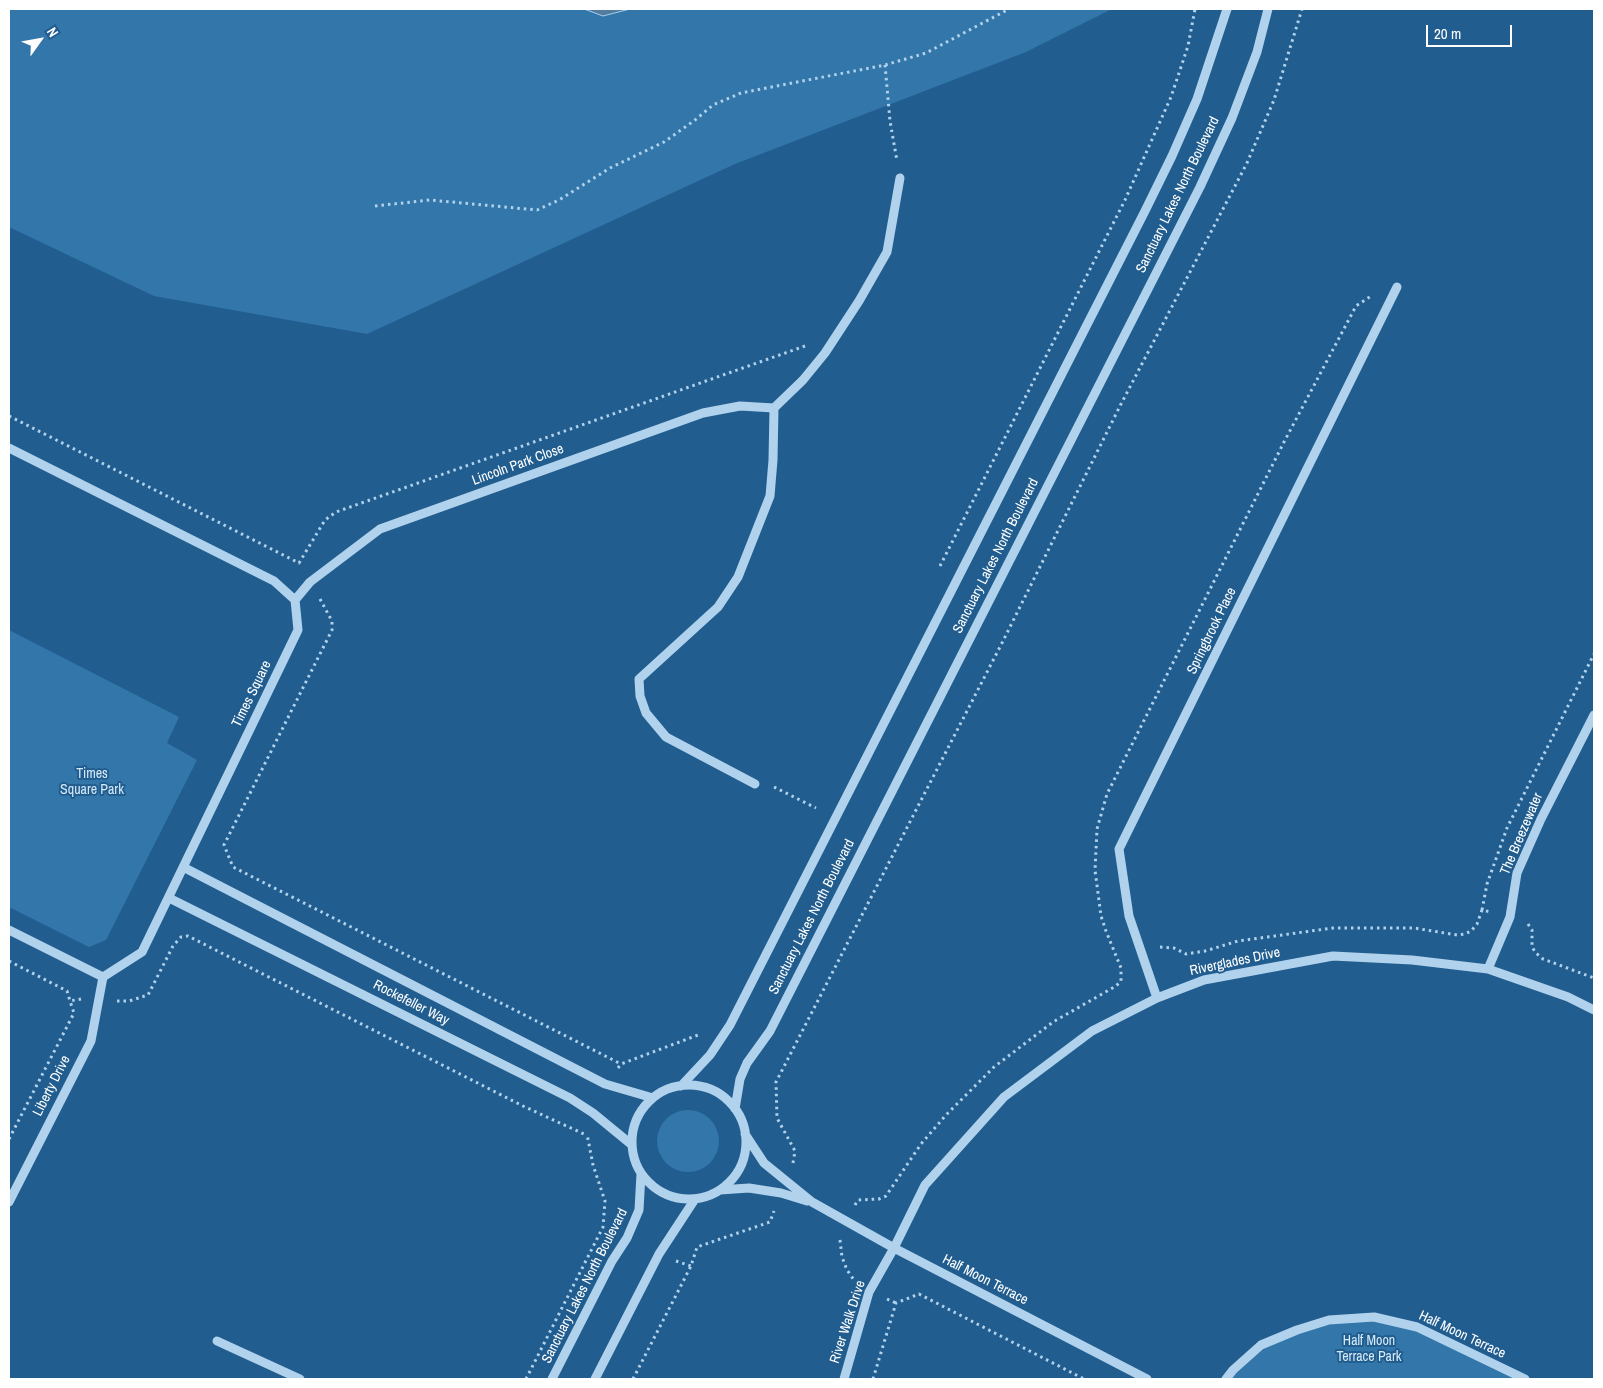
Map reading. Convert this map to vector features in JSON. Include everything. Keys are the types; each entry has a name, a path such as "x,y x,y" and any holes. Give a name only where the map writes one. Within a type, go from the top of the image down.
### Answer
{"street":[{"name":"Sanctuary Lakes North Boulevard","path":"681,1086 710,1055 730,1025 1145,211 1198,99 1227,9"},
{"name":"Sanctuary Lakes North Boulevard","path":"735,1109 740,1078 747,1064 770,1031 1200,187 1232,118 1257,52 1268,9"},
{"path":"755,784 666,737 646,713 640,696 639,679 718,607 738,577 770,496 774,408 803,380 837,335 859,302 887,252 900,178"},
{"name":"Springbrook Place","path":"1157,998 1129,916 1120,849 1397,287"},
{"name":"Lincoln Park Close","path":"295,600 310,582 380,529 703,413 740,406 774,408"},
{"path":"9,448 274,582 295,600"},
{"name":"Times Square","path":"103,977 142,952 298,630 295,600"},
{"name":"The Breezewater","path":"1488,968 1510,917 1518,873 1541,819 1594,715"},
{"name":"Rockefeller Way","path":"183,867 605,1084 653,1098"},
{"name":"Rockefeller Way","path":"169,898 570,1098 594,1113 632,1145"},
{"path":"9,930 103,977"},
{"name":"Riverglades Drive","path":"894,1248 925,1185 1004,1097 1092,1031 1157,998 1204,980 1333,956 1412,960 1488,968 1568,997 1594,1010"},
{"name":"Liberty Drive","path":"9,1202 91,1042 103,977"},
{"path":"681,1086 696,1086 711,1090 724,1098 735,1109 745,1134 745,1150 740,1166 732,1179 720,1190 696,1199 680,1198 665,1194 652,1186 641,1174 635,1160 632,1145 633,1130 639,1115 653,1098 663,1091 681,1086"},
{"name":"Half Moon Terrace","path":"745,1134 764,1163 812,1202 844,1222 1147,1379"},
{"name":"Sanctuary Lakes North Boulevard","path":"552,1379 612,1261 627,1238 639,1210 641,1174"},
{"name":"Half Moon Terrace","path":"720,1190 748,1188 781,1193 812,1202"},
{"path":"595,1379 659,1254 696,1199"},
{"name":"River Walk Drive","path":"844,1379 869,1292 894,1248"},
{"name":"Half Moon Terrace","path":"1226,1379 1233,1370 1261,1345 1296,1330 1329,1320 1374,1317 1417,1327 1525,1379"},
{"path":"216,1341 300,1379"}],"path":[{"path":"375,206 430,200 537,210 559,200 610,168 664,142 713,105 741,93 885,64 926,53 1009,9"},
{"path":"936,572 1125,200 1171,97 1188,46 1195,9"},
{"path":"786,1181 792,1168 795,1151 777,1118 776,1082 1002,643 1121,404 1246,163 1274,100 1302,9"},
{"path":"885,64 890,121 900,178"},
{"path":"1084,1379 919,1294 896,1303 869,1292 857,1283 847,1270 842,1257 840,1241 844,1222 858,1200 879,1199 886,1196 921,1144 946,1115 994,1066 1053,1022 1116,986 1120,981 1121,968 1102,916 1095,870 1097,828 1107,794 1284,442 1356,306 1367,298 1397,287"},
{"path":"299,563 326,520 336,512 837,335"},
{"path":"9,416 299,563 332,621 332,630 224,845 233,867 622,1064"},
{"path":"1482,910 1487,884 1507,828 1594,654"},
{"path":"755,784 764,782 816,808 821,800"},
{"path":"70,1001 81,998 100,1001 129,1001 148,995 173,946 182,937 188,936 523,1106 586,1135"},
{"path":"9,962 66,991 74,1013 9,1139"},
{"path":"605,1084 622,1064 698,1035 703,1027"},
{"path":"526,1379 603,1227 605,1201 593,1165 586,1135 594,1113"},
{"path":"633,1379 691,1266 697,1247 770,1222 781,1193"},
{"path":"873,1379 896,1303"}],"green space":[{"path":"9,9 1112,9 1026,52 735,164 367,334 154,296 9,227"},
{"name":"Times Square Park","path":"9,630 179,717 167,743 197,760 106,940 89,947 9,907"},
{"path":"682,1110 694,1110 710,1119 717,1129 719,1141 717,1153 710,1163 694,1172 682,1172 671,1167 662,1158 657,1147 657,1135 662,1124 671,1115"},
{"name":"Half Moon Terrace Park","path":"1374,1317 1417,1327 1524,1379 1226,1379 1261,1345 1297,1330"}],"shaded area":[{"path":"584,9 630,9 603,16"}]}
